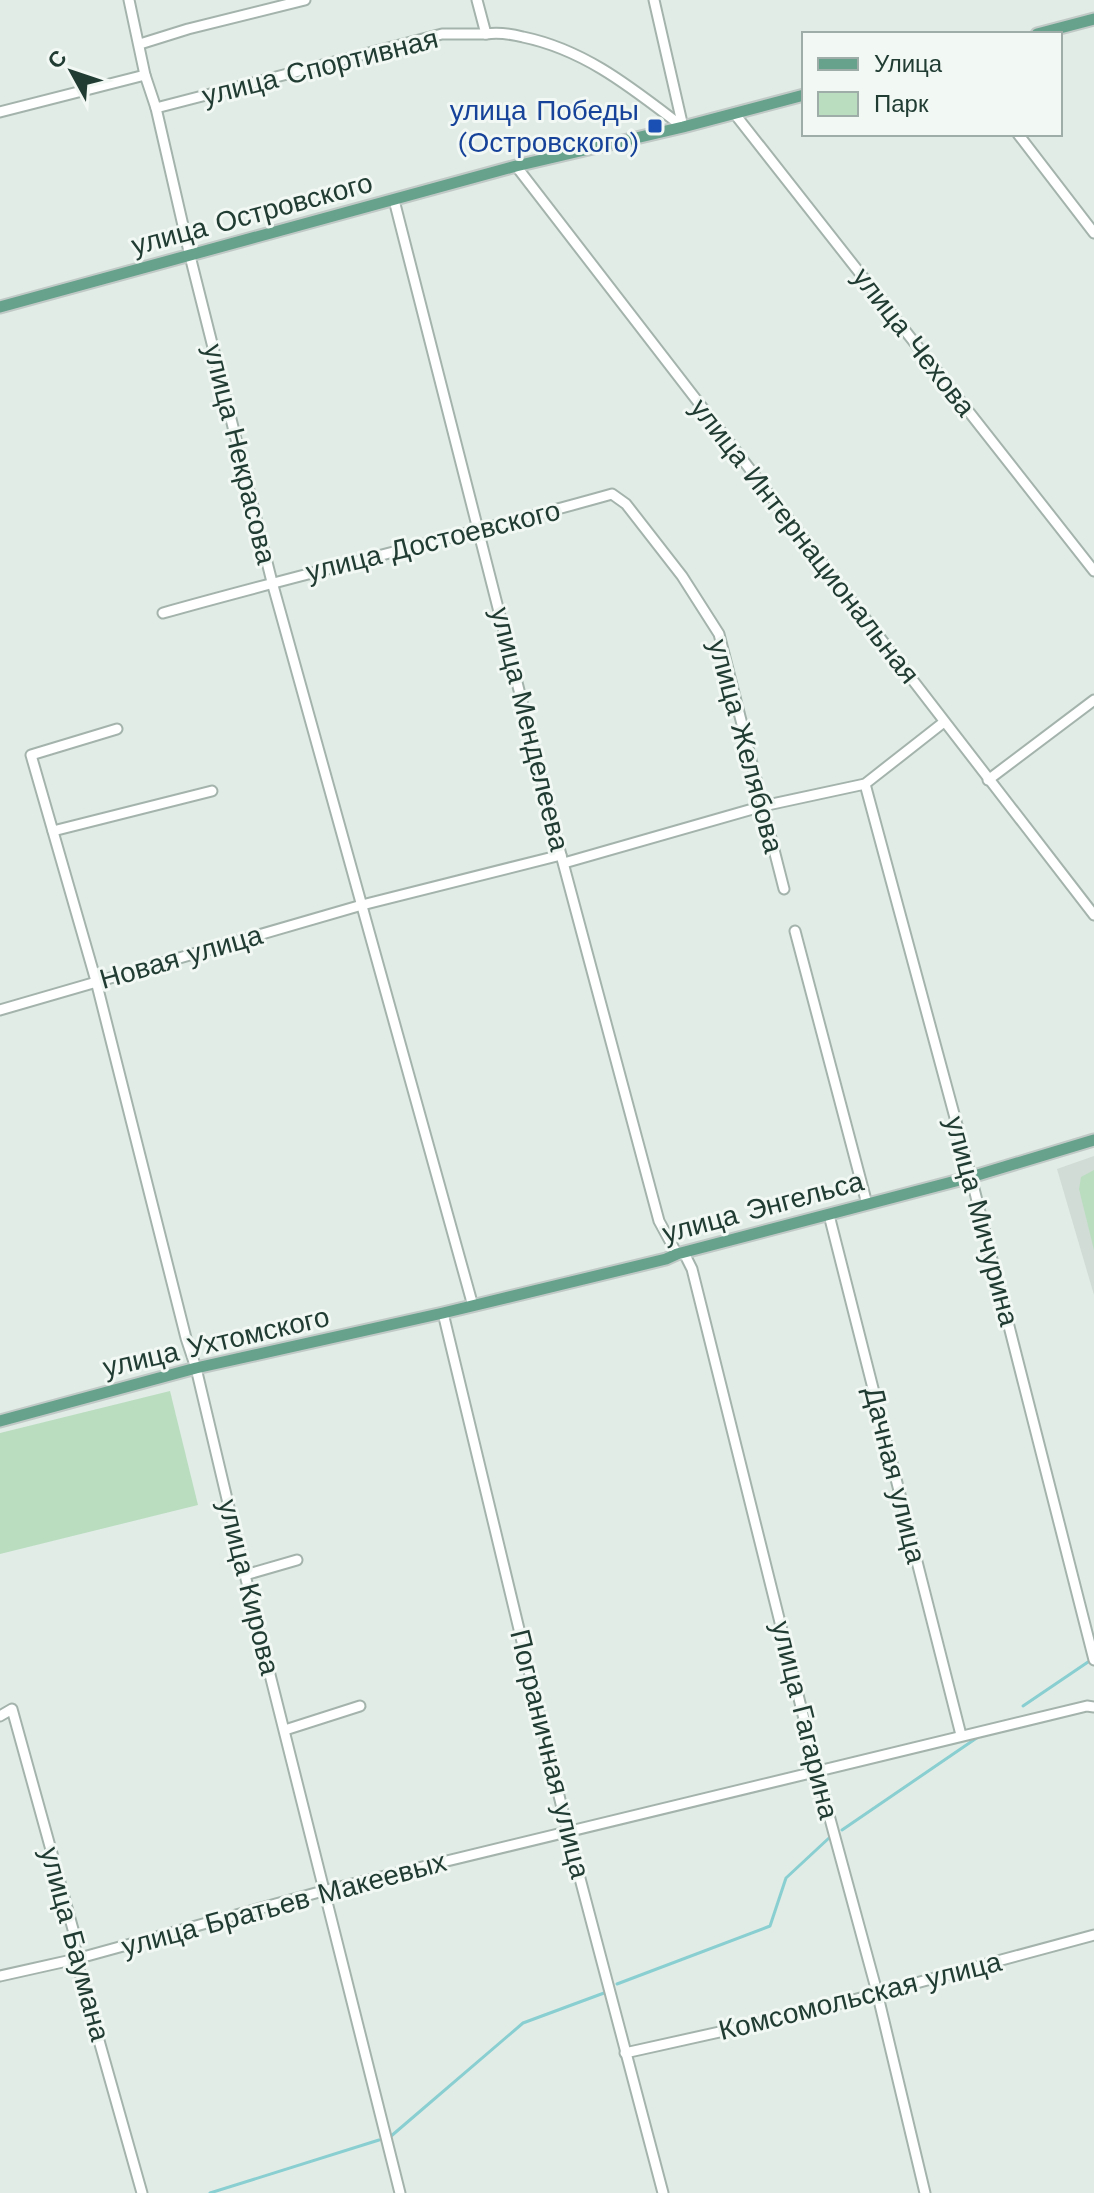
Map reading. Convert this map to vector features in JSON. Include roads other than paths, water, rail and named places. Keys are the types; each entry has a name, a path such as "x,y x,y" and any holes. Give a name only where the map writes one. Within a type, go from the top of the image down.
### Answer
{"main road":[{"path":"1045,32 1094,19"},
{"name":"улица Островского","path":"0,307 516,166 802,96"},
{"name":"улица Энгельса","path":"443,1313 666,1259 971,1177 1094,1140"},
{"name":"улица Ухтомского","path":"0,1421 196,1368 443,1313"}],"street":[{"name":"улица Некрасова","path":"129,0 272,582 473,1306"},
{"path":"140,44 304,0"},
{"path":"477,0 486,34"},
{"path":"654,0 683,127"},
{"name":"улица Спортивная","path":"156,108 442,34 486,34 538,40 584,58 683,127"},
{"path":"0,112 145,75"},
{"name":"улица Чехова","path":"734,113 1094,571"},
{"path":"1020,136 1094,233"},
{"name":"улица Интернациональная","path":"516,166 1094,915"},
{"name":"улица Менделеева","path":"394,200 659,1221 677,1254"},
{"name":"улица Достоевского","path":"163,613 612,494"},
{"name":"улица Желябова","path":"612,494 626,504 682,576 719,634 784,889"},
{"path":"988,780 1094,700"},
{"path":"865,784 944,722"},
{"name":"улица Кирова","path":"117,729 31,755 96,981 196,1368 400,2193"},
{"name":"Новая улица","path":"0,1010 362,905 563,859 763,806 865,784"},
{"name":"улица Мичурина","path":"865,784 971,1177 1094,1660"},
{"path":"53,831 212,791"},
{"path":"795,931 867,1204"},
{"name":"Дачная улица","path":"829,1215 961,1735"},
{"name":"улица Гагарина","path":"677,1254 685,1255 691,1264 817,1771 877,1992 925,2193"},
{"name":"Пограничная улица","path":"443,1313 568,1833 663,2193"},
{"path":"245,1575 297,1560"},
{"path":"285,1730 360,1706"},
{"name":"улица Братьев Макеевых","path":"0,1976 76,1959 323,1891 961,1735 1087,1706 1094,1707"},
{"name":"улица Баумана","path":"0,1716 12,1709 74,1933 76,1959 142,2193"},
{"name":"Комсомольская улица","path":"625,2053 805,2013 1094,1935"}],"waterway":[{"path":"1023,1706 1088,1662"},
{"path":"842,1830 981,1735"},
{"path":"617,1984 770,1926 786,1878 829,1838"},
{"path":"390,2137 523,2023 604,1993"},
{"path":"210,2193 379,2140"}],"place":[{"name":"улица Победы (Островского)","path":"655,126"}]}
